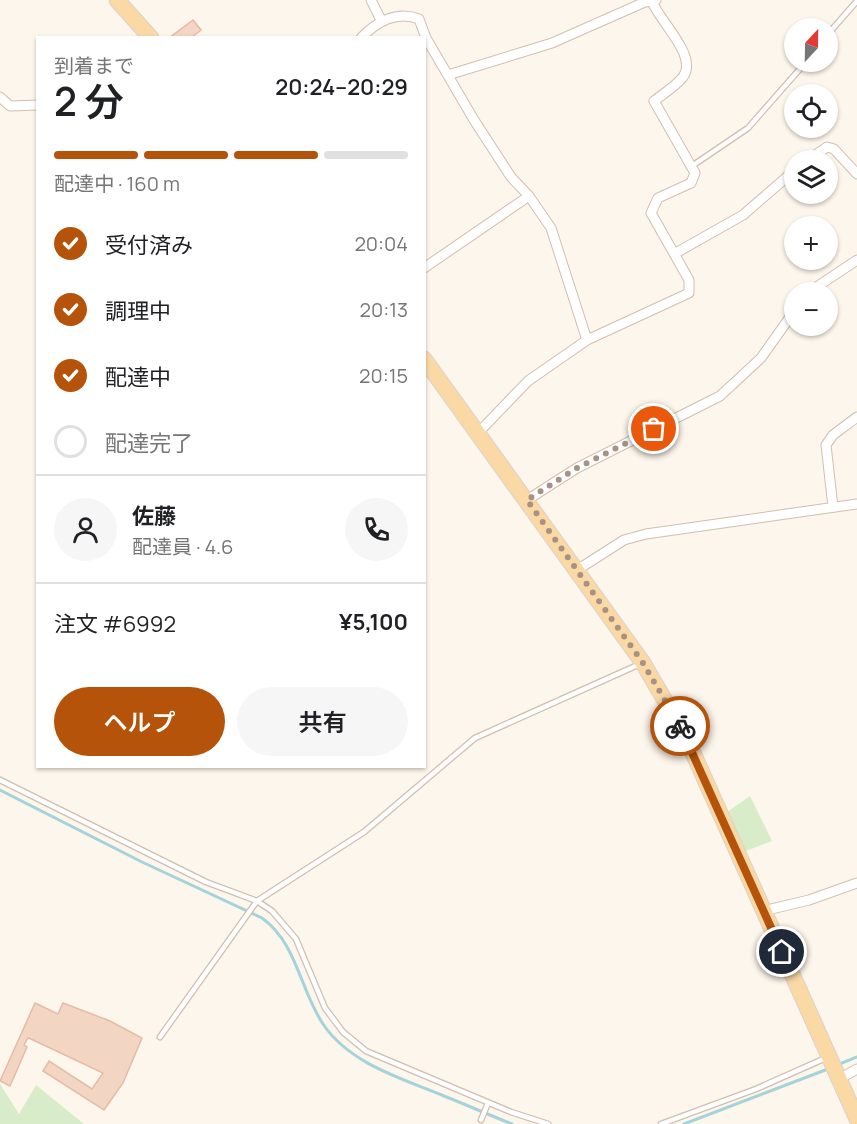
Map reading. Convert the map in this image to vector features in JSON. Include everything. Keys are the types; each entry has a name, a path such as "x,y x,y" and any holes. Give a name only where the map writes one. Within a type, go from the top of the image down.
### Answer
{"main road":[{"path":"117,0 148,36"},
{"path":"426,362 643,663 685,735 857,1119"}],"street":[{"path":"371,0 381,20"},
{"path":"448,75 552,44 649,1 679,44 687,66 683,78 654,101 695,173 691,183 658,198 651,213 689,280 689,293 587,340 528,381 478,433"},
{"path":"363,36 381,20 400,16 419,19 448,75 512,177 529,196 551,228 587,340"},
{"path":"0,97 10,106 36,105"},
{"path":"838,153 857,174"},
{"path":"674,254 742,215 784,179"},
{"path":"426,267 529,196"},
{"path":"824,282 857,261"},
{"path":"527,500 577,468 720,396 761,358 784,326"},
{"path":"833,507 826,446 833,435 857,417"},
{"path":"577,570 624,540 646,534 857,504"},
{"path":"763,911 809,900 857,883"},
{"path":"839,1079 857,1069"}],"lane":[{"path":"838,23 857,1"},
{"path":"692,165 748,128 797,72"},
{"path":"160,1037 255,903 364,832 475,738 643,663"},
{"path":"0,780 206,882 255,903 286,925 296,939 325,1008 352,1041 366,1051 487,1105 548,1124"},
{"path":"660,1124 756,1089 829,1056"},
{"path":"481,1118 487,1105"}],"green space":[{"path":"750,796 772,841 741,853 724,814"},
{"path":"0,1084 19,1114 36,1085 84,1124 0,1124"}],"building":[{"path":"193,20 201,30 194,36 172,36"},
{"path":"35,1003 58,1014 63,1003 110,1021 142,1038 123,1083 104,1110 43,1071 49,1061 92,1089 103,1073 28,1038 24,1045 27,1047 10,1086 0,1081"}],"waterway":[{"path":"0,790 142,862 262,918 283,940 323,1024 347,1050 394,1076 512,1124"},
{"path":"837,1065 857,1057"},
{"path":"684,1124 828,1069"}],"way so far":[{"path":"654,429 577,468 527,500 643,663 680,726"}],"route":[{"path":"680,726 782,952"}]}
